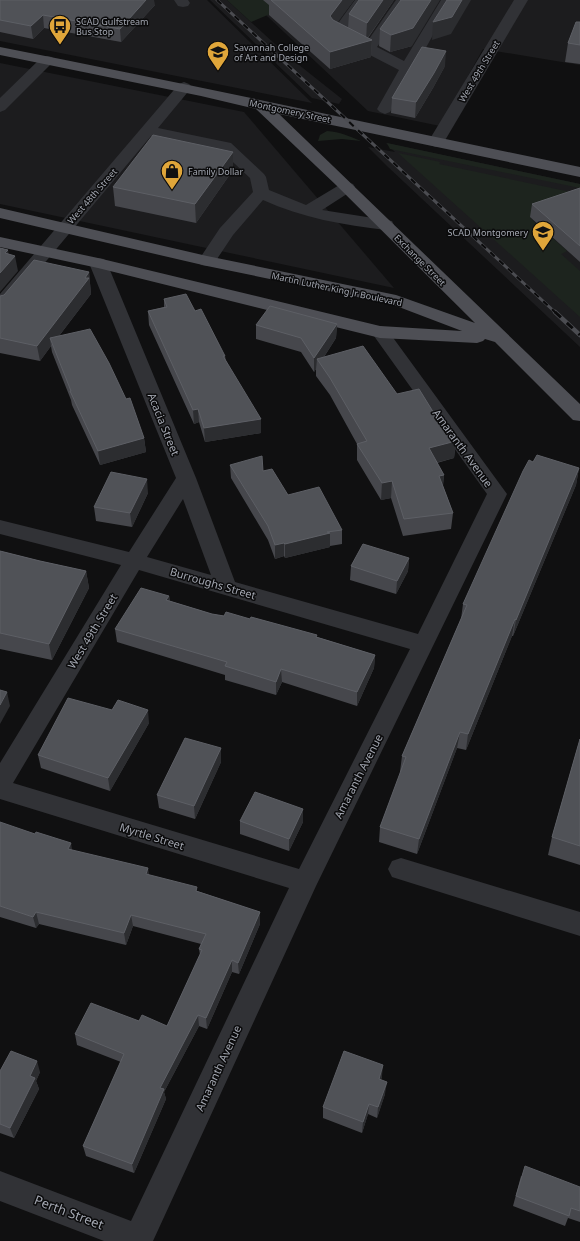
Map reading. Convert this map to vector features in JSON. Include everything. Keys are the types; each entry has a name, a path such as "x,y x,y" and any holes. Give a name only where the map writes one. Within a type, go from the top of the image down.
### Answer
{"main road":[{"name":"Montgomery Street","path":"0,51 184,87 580,172"},
{"name":"Exchange Street","path":"260,104 580,415"},
{"name":"Martin Luther King Jr Boulevard","path":"0,213 207,261 396,300 500,338"},
{"path":"0,242 98,263 380,332 500,338"}],"street":[{"path":"362,0 338,33 408,69"},
{"path":"369,49 403,0"},
{"path":"385,109 448,0"},
{"name":"West 49th Street","path":"436,142 521,0"},
{"path":"0,107 47,60"},
{"name":"West 48th Street","path":"0,305 44,251 149,131 184,87"},
{"path":"149,131 213,142 225,146 258,177 261,193"},
{"path":"310,210 347,187"},
{"path":"261,193 278,201 352,222 386,225"},
{"path":"207,261 226,232 261,193"},
{"name":"Acacia Street","path":"98,263 186,478 226,587"},
{"name":"Amaranth Avenue","path":"138,1240 305,882 497,494 380,332"},
{"name":"West 49th Street","path":"0,784 134,561 186,478"},
{"name":"Burroughs Street","path":"0,527 134,561 424,644"},
{"name":"Myrtle Street","path":"0,789 305,882"},
{"path":"401,869 580,924"},
{"name":"Perth Street","path":"0,1186 138,1240"}],"shaded area":[{"name":"Savannah College of Art and Design","path":"0,0 207,0 312,103 0,41"},
{"path":"210,0 227,0 289,57 342,99 339,104 312,98"},
{"path":"227,0 303,0 251,22"},
{"path":"250,0 580,0 580,65 483,49 440,126 368,111"},
{"path":"0,63 244,112 394,288 0,204"},
{"path":"327,131 340,133 361,141 342,139 318,141 320,135"},
{"name":"SCAD Montgomery","path":"386,143 580,184 580,347 368,147 395,152"},
{"path":"387,143 580,184 580,188 390,149"},
{"name":"SCAD Montgomery","path":"398,153 440,162 439,164 580,194 530,218 567,251 561,254 580,271 580,317"}],"building":[{"path":"0,0 146,0 120,29 43,15 31,26 0,20"},
{"path":"271,0 342,0 330,16 333,20 372,40 330,52"},
{"path":"359,0 383,0 367,23 349,14"},
{"path":"401,0 431,0 413,28 391,35 380,29"},
{"path":"447,0 462,0 452,17 433,22"},
{"path":"576,22 580,22 580,45 568,43"},
{"path":"422,47 446,51 416,102 392,98"},
{"path":"153,135 233,152 195,204 113,187"},
{"path":"580,188 580,246 532,204"},
{"path":"0,248 8,250 5,253 15,256 0,273"},
{"path":"34,260 89,272 85,278 89,278 37,346 0,338 0,296 4,295"},
{"path":"186,294 195,311 201,309 225,356 223,356 261,419 204,428 198,409 193,410 148,311 167,307 164,299"},
{"path":"270,306 337,324 314,358 301,338 256,325"},
{"path":"90,329 109,363 126,399 130,398 144,438 98,451 70,391 50,338"},
{"path":"363,346 397,394 419,389 440,423 443,422 456,441 429,448 444,475 439,476 453,513 404,519 392,481 382,483 357,444 367,441 330,378 317,359"},
{"path":"537,455 579,468 468,734 460,732 419,839 380,827 406,757 402,756 467,605 463,604 523,471 529,460 533,462"},
{"path":"262,456 263,471 272,469 288,495 319,487 342,530 327,532 330,533 275,545 268,526 230,465"},
{"path":"111,472 147,479 130,513 94,507"},
{"path":"363,544 409,558 397,581 351,566"},
{"path":"0,551 86,571 49,644 0,633"},
{"path":"141,588 169,596 166,600 212,614 224,616 226,612 250,619 251,617 317,635 316,637 375,655 357,692 281,669 276,682 225,666 227,662 115,629"},
{"path":"0,690 7,692 0,705"},
{"path":"68,698 112,710 118,700 148,710 108,778 38,755"},
{"path":"185,738 221,748 194,806 157,795"},
{"path":"580,739 580,846 552,837"},
{"path":"255,792 303,809 289,839 240,821"},
{"path":"0,822 35,834 36,832 71,843 68,849 148,868 146,874 197,887 196,891 260,912 238,963 232,960 206,1018 198,1015 160,1088 164,1089 132,1164 83,1146 124,1054 75,1034 91,1003 139,1021 142,1015 167,1026 202,950 199,949 206,934 131,915 124,933 36,912 33,917 0,906"},
{"path":"11,1051 37,1061 30,1076 35,1078 10,1128 0,1124 0,1071"},
{"path":"344,1051 383,1065 379,1079 387,1082 378,1107 369,1104 363,1122 323,1107"},
{"path":"525,1166 580,1187 580,1211 571,1208 569,1216 516,1196"}],"railway":[{"path":"217,0 556,313"},
{"path":"555,312 580,335"}],"place":[{"name":"SCAD Gulfstream Bus Stop","path":"60,46"},
{"name":"Savannah College of Art and Design","path":"218,72"},
{"name":"Family Dollar","path":"172,190"},
{"name":"SCAD Montgomery","path":"543,252"}]}
